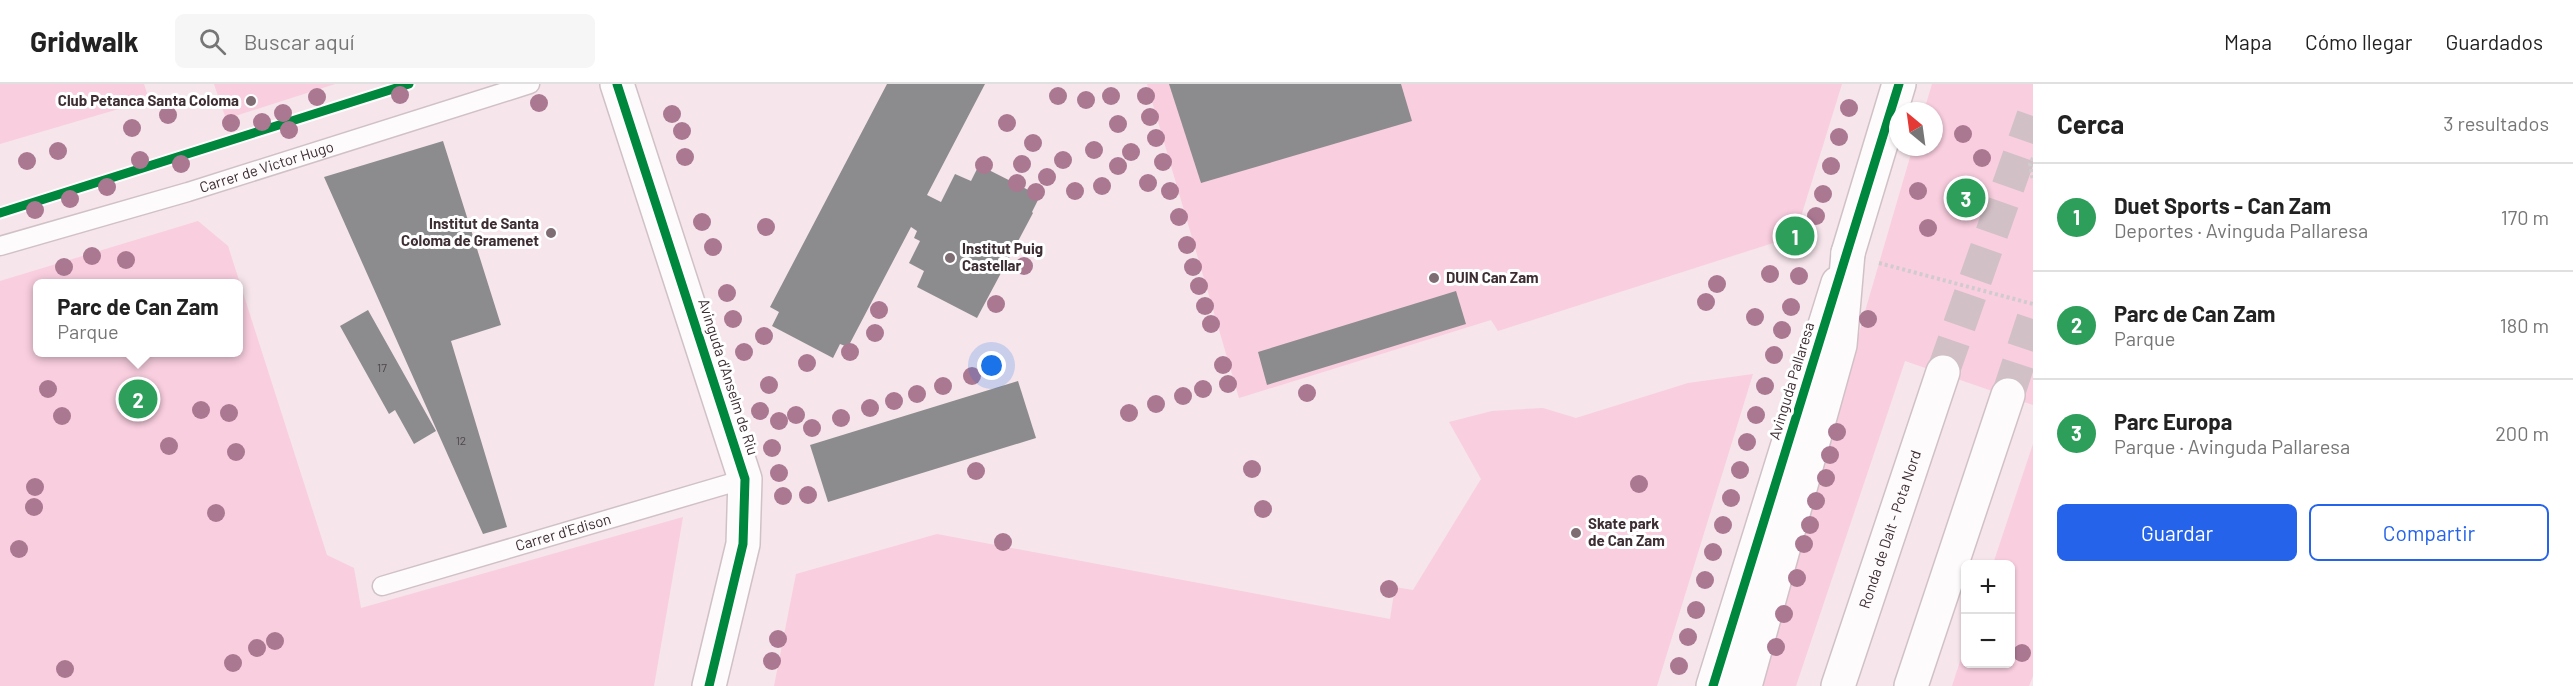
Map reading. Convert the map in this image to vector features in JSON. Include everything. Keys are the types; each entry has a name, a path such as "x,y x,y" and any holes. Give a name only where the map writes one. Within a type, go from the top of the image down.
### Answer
{"main road":[{"name":"Avinguda d'Anselm de Riu","path":"616,84 746,479 743,544 710,686"},
{"name":"Avinguda Pallaresa","path":"1713,686 1899,84"},
{"path":"1745,686 1840,345 1848,253"},
{"name":"Ronda de Dalt - Pota Nord","path":"1838,686 1943,372"},
{"path":"1911,686 2008,395"}],"lane":[{"name":"Carrer de Victor Hugo","path":"0,246 188,192 530,84"},
{"name":"Carrer d'Edison","path":"382,586 746,479"}],"path":[{"path":"2033,158 2030,164 2033,181"},
{"path":"1884,264 2033,304"}],"shaded area":[{"path":"0,84 144,84 149,100 0,144"},
{"name":"Club Petanca Santa Coloma","path":"214,84 335,84 226,119"},
{"name":"DUIN Can Zam","path":"1147,84 1842,84 1795,236 1498,331 1491,320 1239,398"},
{"path":"1932,84 2033,84 2033,405 1905,361 1796,686 1763,686 1866,308 1910,156 1943,156 1943,102 1927,102"},
{"path":"198,221 228,246 239,279 33,279 33,357 243,357 243,293 327,555 354,568 361,608 683,517 654,686 0,686 0,281"},
{"path":"1753,374 1657,686 774,686 796,574 937,534 1390,619 1395,587 1413,590 1481,479 1449,422 1492,411 1543,408 1576,418 1688,383"},
{"path":"2033,444 2033,676 2029,686 1952,686 1961,658 1961,668 2015,668 2015,560 1994,560"}],"building":[{"path":"887,84 985,84 927,195 941,202 955,174 971,181 979,165 1040,196 977,318 917,287 924,271 909,263 920,241 914,238 917,231 911,227 848,347 840,344 833,358 772,326 779,312 770,307"},
{"path":"1169,84 1401,84 1412,121 1201,183"},
{"path":"443,141 501,325 451,341 507,527 483,534 324,177"},
{"path":"1456,291 1466,324 1267,385 1258,352"},
{"path":"368,310 436,431 414,444 395,410 389,414 340,326"},
{"path":"1018,381 1036,438 828,502 810,445"}],"tunnel":[{"path":"1943,372 2033,116"},
{"path":"2008,395 2033,319"}],"cycle path":[{"path":"0,213 409,84"},
{"path":"617,84 745,479 743,544 709,686"},
{"path":"1713,686 1899,84"}],"place":[{"name":"Club Petanca Santa Coloma","path":"251,101"},
{"name":"Parc Europa","path":"1966,198"},
{"name":"Institut de Santa Coloma de Gramenet","path":"551,233"},
{"name":"Duet Sports - Can Zam","path":"1795,236"},
{"name":"Institut Puig Castellar","path":"950,258"},
{"name":"DUIN Can Zam","path":"1434,278"},
{"name":"Parc de Can Zam","path":"138,399"},
{"name":"Skate park de Can Zam","path":"1576,533"}]}
